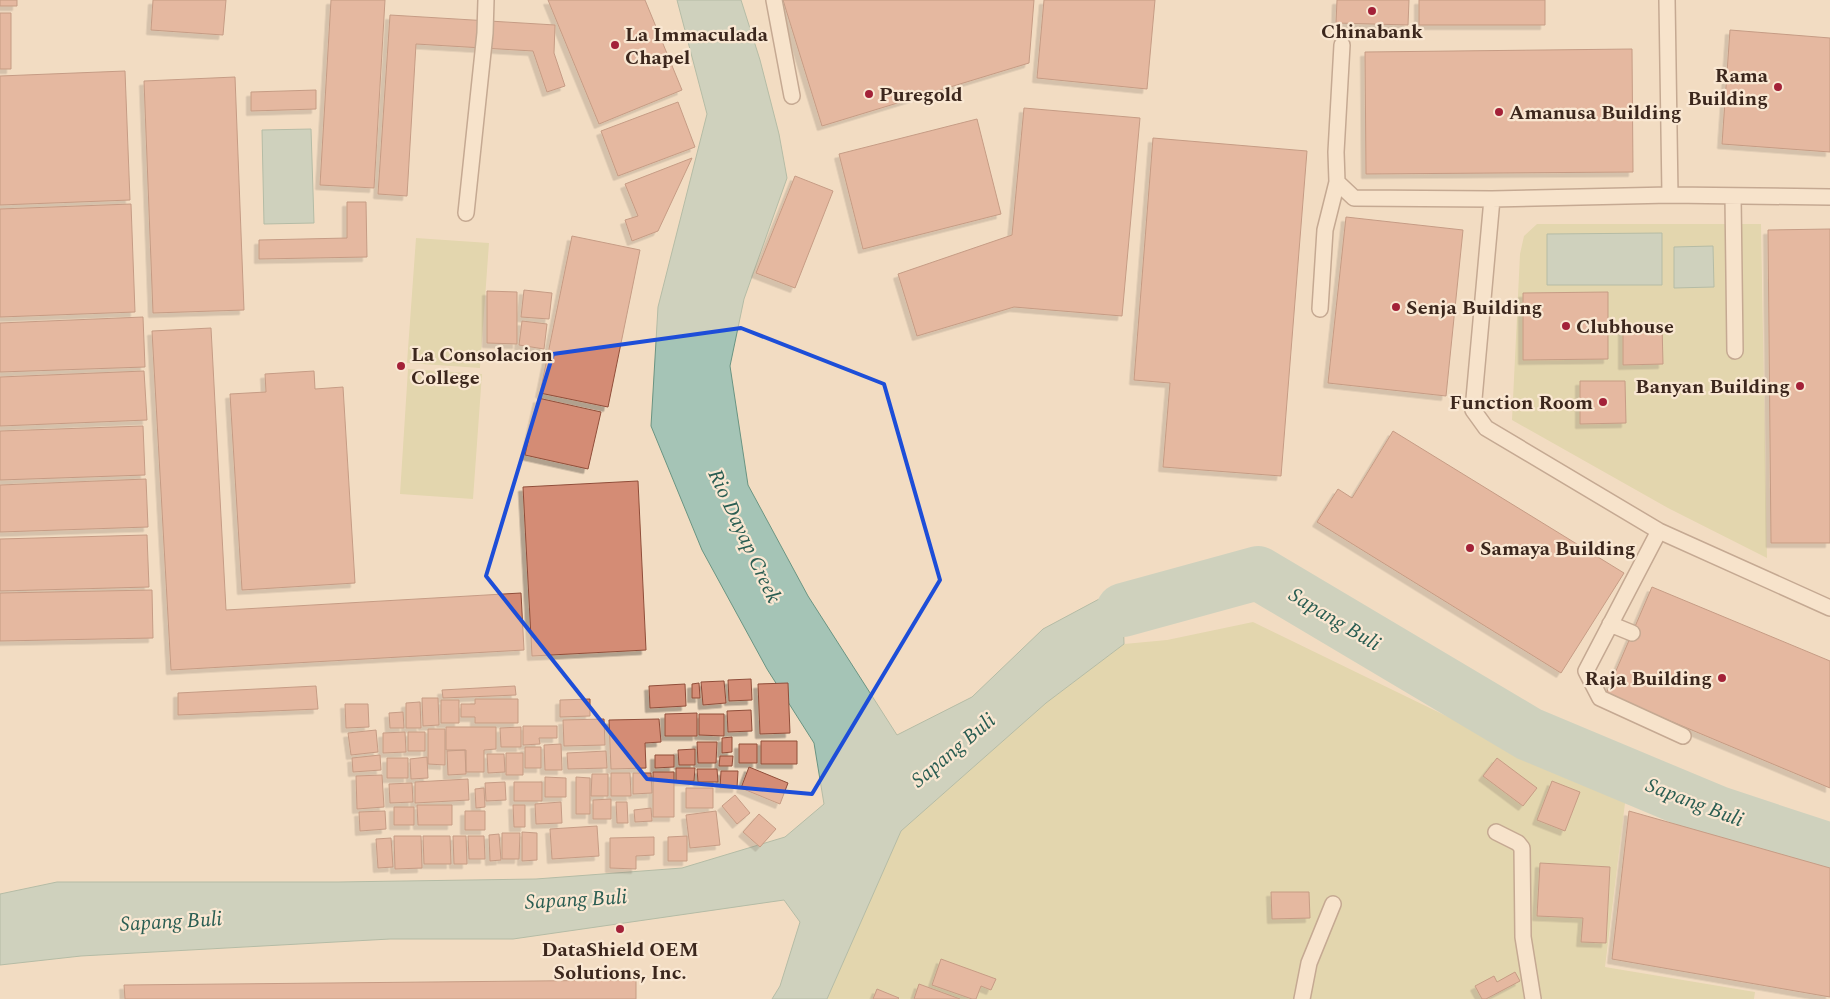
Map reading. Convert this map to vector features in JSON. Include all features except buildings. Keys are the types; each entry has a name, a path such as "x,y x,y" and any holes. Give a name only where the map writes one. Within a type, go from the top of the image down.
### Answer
{"lane":[{"path":"466,213 486,0"},
{"path":"774,0 792,96"},
{"path":"1667,0 1670,195"},
{"path":"1320,309 1325,230 1338,182 1336,152 1342,45"},
{"path":"1338,182 1354,198 1492,199 1670,195 1830,197"},
{"path":"1734,196 1735,351"},
{"path":"1492,199 1473,410 1486,428 1659,531 1830,608"},
{"path":"1659,531 1586,671 1600,698 1630,714 1683,736"},
{"path":"1610,624 1632,632"},
{"path":"1496,832 1518,843 1522,848 1524,937 1533,999"},
{"path":"1302,999 1309,963 1333,904"}],"highlighted area":[{"path":"741,328 884,384 940,580 812,794 647,779 486,576 553,354"}],"shaded area":[{"path":"1537,224 1761,224 1767,558 1668,508 1512,420 1520,254 1524,236"},
{"path":"416,238 489,243 480,368 407,363"},
{"path":"408,369 482,374 473,499 400,494"},
{"path":"1253,622 1625,803 1605,967 1755,992 1754,999 827,999 901,831 1046,703 1124,644 1167,640"}],"water":[{"name":"Rio Dayap Creek","path":"677,0 741,0 760,60 779,134 787,178 744,299 730,366 748,485 808,596 897,735 972,697 1043,629 1116,590 1123,610 1124,644 1046,703 901,831 827,999 772,999 780,986 800,922 784,900 513,939 390,939 81,956 0,965 0,894 57,882 338,882 536,879 682,868 785,837 824,804 814,743 767,669 702,550 651,426 658,307 707,114"},
{"path":"311,129 314,223 264,224 262,130"},
{"path":"1662,233 1662,285 1547,285 1547,234"},
{"path":"1713,246 1714,287 1674,288 1674,247"}],"waterway":[{"name":"Sapang Buli","path":"1123,610 1258,573 1529,734 1718,813 1830,850"}],"place":[{"name":"Chinabank","path":"1372,11"},
{"name":"La Immaculada Chapel","path":"615,45"},
{"name":"Rama Building","path":"1778,87"},
{"name":"Puregold","path":"869,94"},
{"name":"Amanusa Building","path":"1499,112"},
{"name":"Senja Building","path":"1396,307"},
{"name":"Clubhouse","path":"1566,326"},
{"name":"La Consolacion College","path":"401,366"},
{"name":"Banyan Building","path":"1800,386"},
{"name":"Function Room","path":"1603,402"},
{"name":"Samaya Building","path":"1470,548"},
{"name":"Raja Building","path":"1722,678"},
{"name":"DataShield OEM Solutions, Inc.","path":"620,929"}]}
